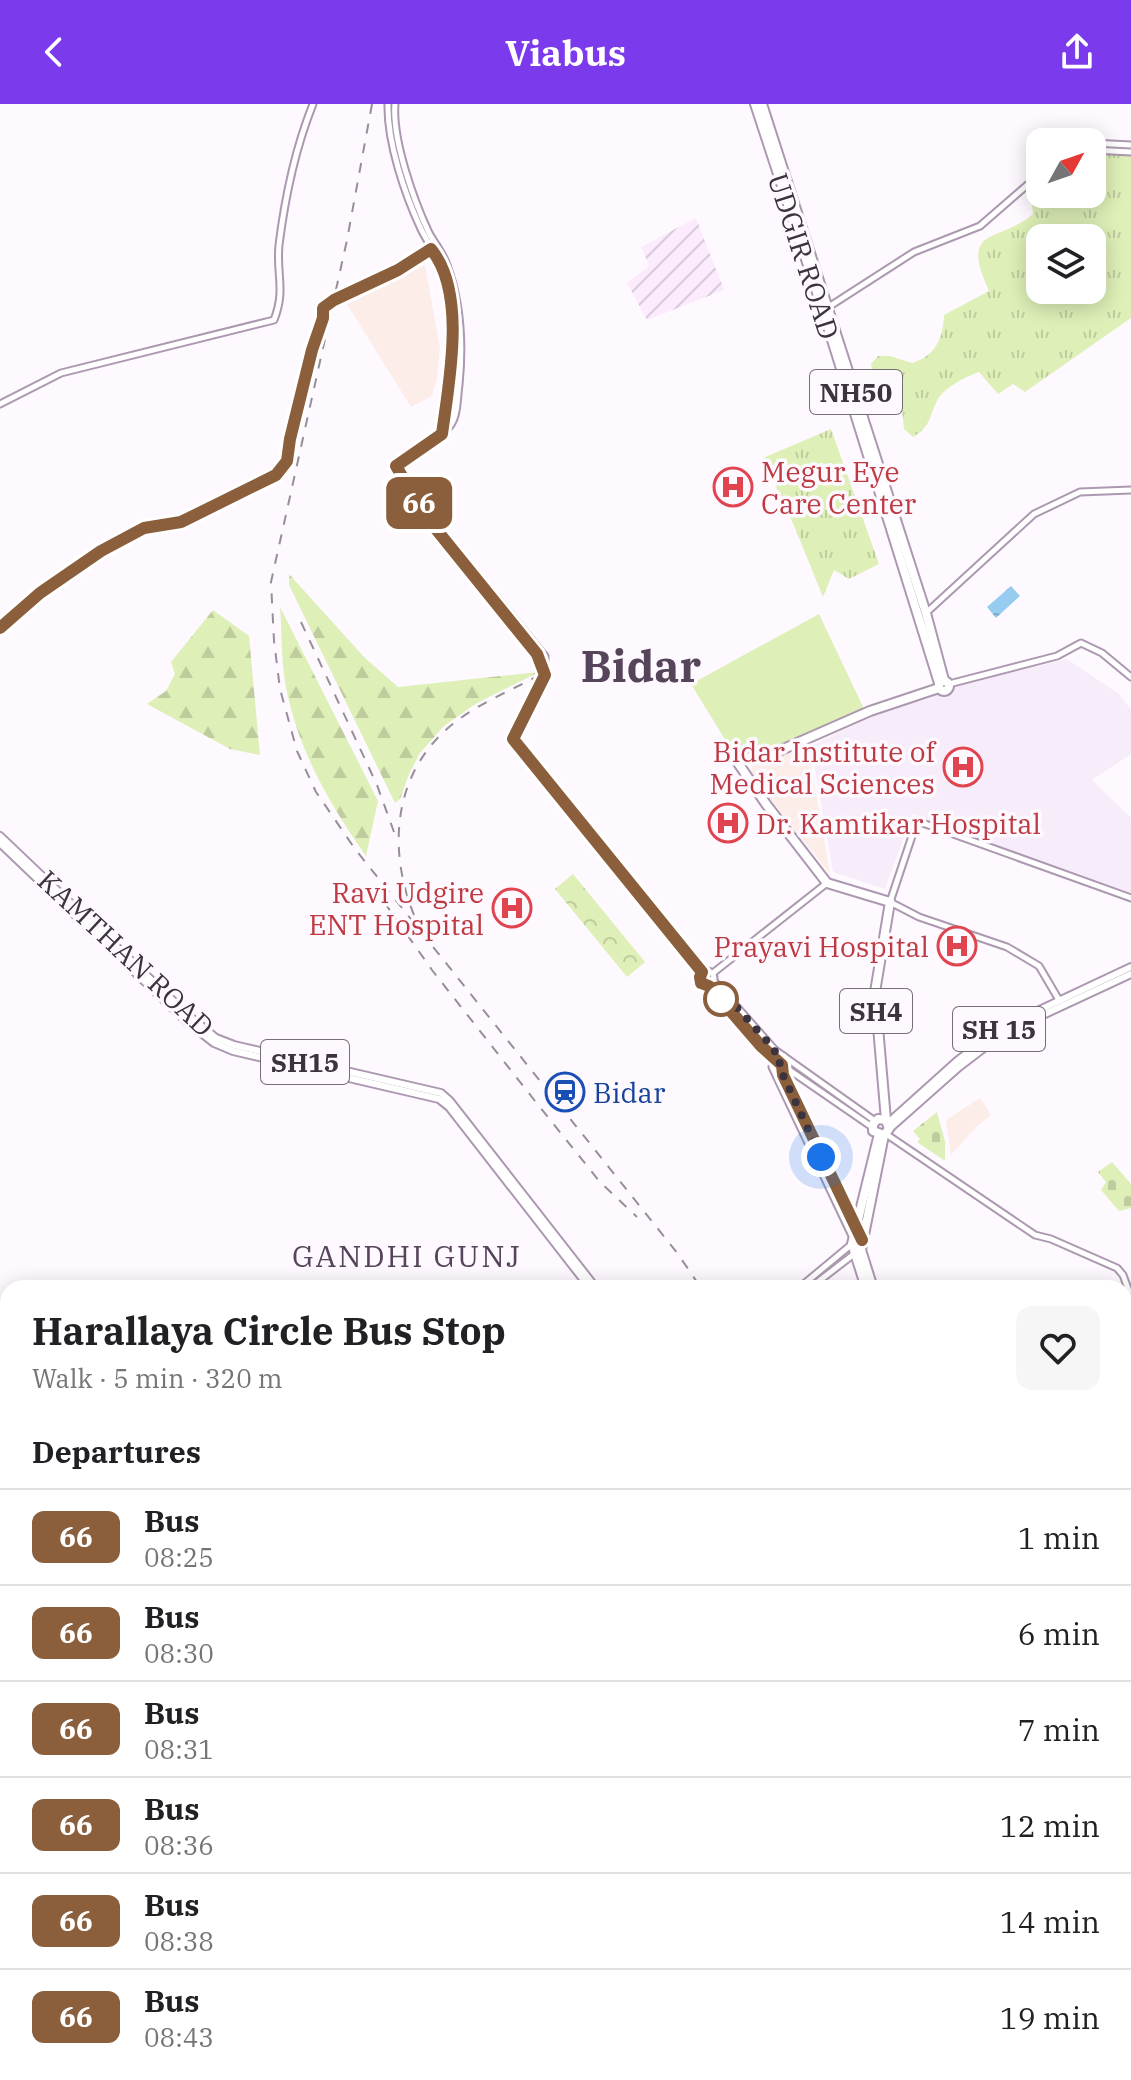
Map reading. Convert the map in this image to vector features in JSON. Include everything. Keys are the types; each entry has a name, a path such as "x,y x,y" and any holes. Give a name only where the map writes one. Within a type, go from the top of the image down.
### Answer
{"highway":[{"name":"UDGIR ROAD","path":"755,104 926,613 943,684"},
{"name":"UDGIR ROAD","path":"762,104 943,684"},
{"path":"890,902 827,883 736,760 772,754 870,711 943,684"},
{"name":"SH4","path":"870,1280 856,1243 882,1127 875,992 890,902"},
{"path":"856,1243 864,1280"}],"main road":[{"name":"KAMTHAN ROAD","path":"0,836 207,1032 271,1057"},
{"name":"KAMTHAN ROAD","path":"0,843 206,1038 233,1051 441,1093 587,1280"},
{"name":"SH 15","path":"882,1127 988,1036 1131,967"},
{"name":"SH 15","path":"882,1127 1002,1034 1131,974"}],"street":[{"path":"0,404 61,373 274,320 281,301 279,248 298,142 313,104"},
{"path":"388,104 389,129 399,167 419,226 443,270 453,338 442,434"},
{"path":"395,104 398,135 413,195 452,280 461,344 456,408 451,425 396,466 427,518 537,654 545,675 513,739 702,972"},
{"path":"1106,144 1131,145"},
{"path":"1106,151 1131,152"},
{"path":"826,309 914,252 980,226 1026,186"},
{"path":"0,628 40,593 101,551 144,528 181,522 276,475 287,461 323,308 398,270 437,246"},
{"path":"926,613 1034,514 1080,492 1131,490"},
{"path":"943,684 1057,656 1081,643 1102,653 1131,677"},
{"path":"1059,1000 1039,966 1007,947 919,917 890,902 917,821 1131,898"},
{"path":"827,883 713,973 712,984 782,1065 882,1127"},
{"path":"702,972 708,970 713,973"},
{"path":"702,972 701,983 712,984 775,1050 1035,1235 1117,1268 1125,1280"},
{"path":"775,1050 772,1067 807,1134"},
{"path":"784,1056 783,1075 856,1243"},
{"path":"809,1280 856,1243"},
{"path":"818,1280 856,1243"}],"shaded area":[{"path":"696,218 724,290 647,320 627,283 649,266 641,247"},
{"path":"425,265 440,348 432,396 411,407 347,304"},
{"name":"Bidar Institute of Medical Sciences","path":"1067,659 1119,694 1131,710 1131,754 1092,780 1131,818 1131,894 912,814 885,889 833,872 811,746 886,709 928,699 960,685"},
{"path":"808,745 830,874 751,774 752,763"},
{"path":"980,1098 991,1115 951,1155 946,1120"}],"green space":[{"path":"1106,153 1131,155 1131,318 1025,392 1013,384 998,394 979,372 961,380 940,396 926,426 913,437 904,429 901,399 873,373 871,364 878,356 890,356 912,363 927,356 940,338 944,315 989,291 978,255 981,246 987,239 1033,214 1032,208 1106,208"},
{"path":"831,429 879,564 849,579 834,570 823,597 763,458"},
{"path":"289,574 365,658 398,687 539,672 477,703 444,726 420,753 400,799 395,803 289,585"},
{"path":"280,607 378,801 366,856 327,795 297,729 285,682"},
{"path":"213,610 249,636 260,755 230,749 147,704 166,691 175,674 171,662"},
{"path":"819,614 864,709 773,748 729,746 691,684"},
{"path":"573,874 645,962 627,977 555,889"},
{"path":"937,1112 945,1141 945,1161 917,1142 920,1139 913,1131"},
{"path":"1112,1162 1131,1184 1131,1208 1119,1211 1101,1190 1106,1182 1098,1172"}],"water":[{"path":"1011,586 1020,596 996,618 987,607"}],"railway":[{"path":"372,104 347,240 271,582 280,689 297,751 316,792 355,849 696,1280"},
{"path":"301,622 377,785 394,832"},
{"path":"414,915 405,889 399,835 409,784 420,761 437,739 458,720 534,678"},
{"path":"384,902 432,970 600,1182 637,1217"}],"bus line":[{"name":"66","path":"0,628 40,593 101,551 144,528 181,522 276,475 287,461 323,308 398,270 431,249 443,270 453,338 442,434 396,466 427,518 537,654 545,675 513,739 702,972 701,983 709,986 761,1046 782,1065 783,1075 862,1240"}],"place":[{"name":"Megur Eye Care Center","path":"733,487"},
{"name":"Bidar Institute of Medical Sciences","path":"963,767"},
{"name":"Dr. Kamtikar Hospital","path":"728,823"},
{"name":"Ravi Udgire ENT Hospital","path":"512,908"},
{"name":"Prayavi Hospital","path":"957,946"},
{"name":"Bidar","path":"565,1092"}],"district":[{"name":"Bidar","path":"641,665"},
{"name":"GANDHI GUNJ","path":"407,1255"}],"route":[{"path":"721,999 723,992 775,1050 774,1058 782,1065 783,1075 821,1157"}]}
